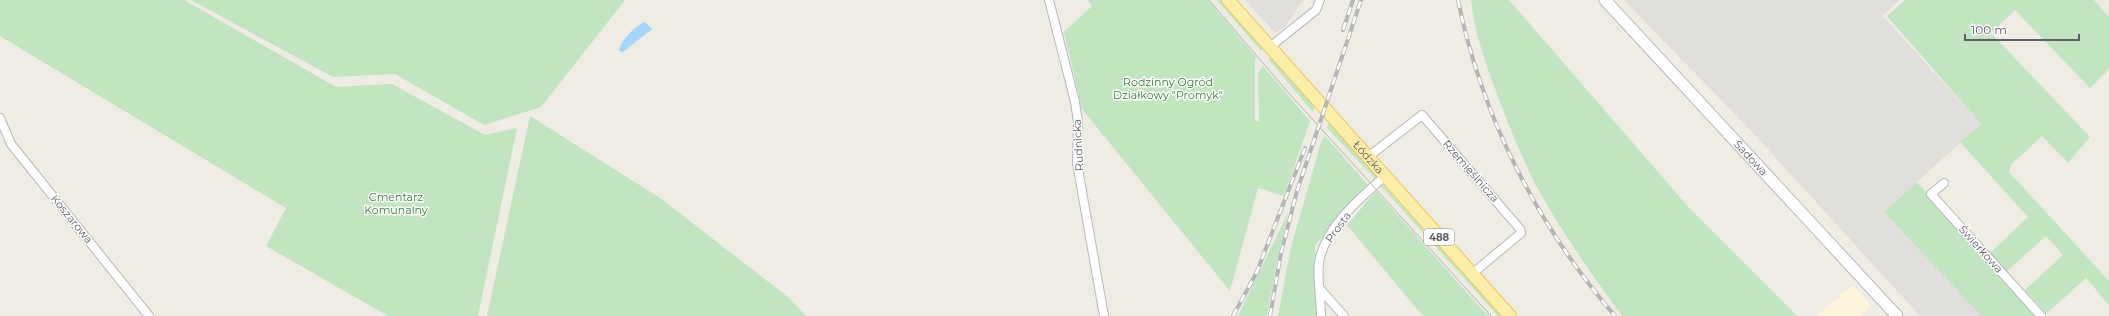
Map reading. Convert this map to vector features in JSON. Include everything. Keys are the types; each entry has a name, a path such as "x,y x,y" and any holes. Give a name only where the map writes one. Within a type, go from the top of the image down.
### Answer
{"main road":[{"name":"Łódzka","path":"1228,0 1510,316"}],"street":[{"name":"Rudnicka","path":"1049,0 1075,102 1078,122 1077,163 1104,316"},
{"path":"1270,47 1316,10 1320,0"},
{"name":"Sadowa","path":"1605,0 1897,316"},
{"name":"Rzemieślnicza","path":"1368,157 1422,115 1520,229 1521,233 1472,274"},
{"name":"Koszarowa","path":"0,118 11,144 148,316"},
{"name":"Prosta","path":"1322,316 1319,264 1328,236 1364,196 1385,176"},
{"name":"Świerkowa","path":"1944,183 1931,194 2041,316"},
{"path":"1320,289 1344,316"}],"shaded area":[{"path":"1245,0 1303,0 1285,27 1275,33"},
{"path":"1624,0 1899,0 1883,16 1981,124 1884,212 1981,316 1920,316 1754,134"},
{"path":"1854,286 1871,306 1860,316 1817,316 1850,287"}],"green space":[{"name":"Cmentarz Komunalny","path":"0,0 184,0 336,87 392,84 485,135 517,128 478,316 388,316 266,246 286,208 0,36"},
{"path":"191,0 625,0 541,107 484,125 395,74 333,77"},
{"name":"Rodzinny Ogród Działkowy \"Promyk\"","path":"1088,0 1208,0 1256,57 1255,121 1259,121 1258,73 1263,66 1310,121 1284,196 1258,188 1230,291 1082,109 1064,32 1092,6"},
{"path":"1217,0 1221,0 1260,44 1262,48 1261,51"},
{"path":"1471,0 1509,0 1690,209 1797,316 1622,316 1568,238 1538,189 1527,166 1506,118 1485,60 1475,24"},
{"path":"1905,0 2094,0 2109,17 2109,69 2090,88 2015,10 1991,33 2090,137 2068,163 2042,136 2011,165 2009,172 2109,281 2109,305 2086,278 2046,314 2025,290 2063,255 2046,236 2007,271 1990,253 2028,217 1960,142 1981,124 1887,16"},
{"path":"1271,58 1315,106 1313,112 1268,59"},
{"path":"530,116 660,198 788,297 806,316 487,316"},
{"path":"1329,123 1376,173 1376,180 1327,128"},
{"path":"1325,136 1368,185 1315,245 1319,316 1278,316 1291,247 1322,139"},
{"path":"1917,182 2037,316 1981,316 1884,212"},
{"path":"1383,185 1502,316 1498,316 1381,186"},
{"path":"1376,191 1488,316 1423,316 1347,225"},
{"path":"1288,213 1267,316 1238,316"}],"water":[{"path":"645,22 652,29 623,52 619,51 622,43 629,34 637,26"}],"tram line":[{"path":"1209,0 1285,89 1491,316"}],"railway":[{"path":"1343,30 1353,0"},
{"path":"1270,316 1281,253 1297,191 1361,0"},
{"path":"1458,0 1468,43 1482,86 1516,168 1537,207 1561,245 1615,316"},
{"path":"1256,274 1305,148"},
{"path":"1233,316 1258,270"}]}
